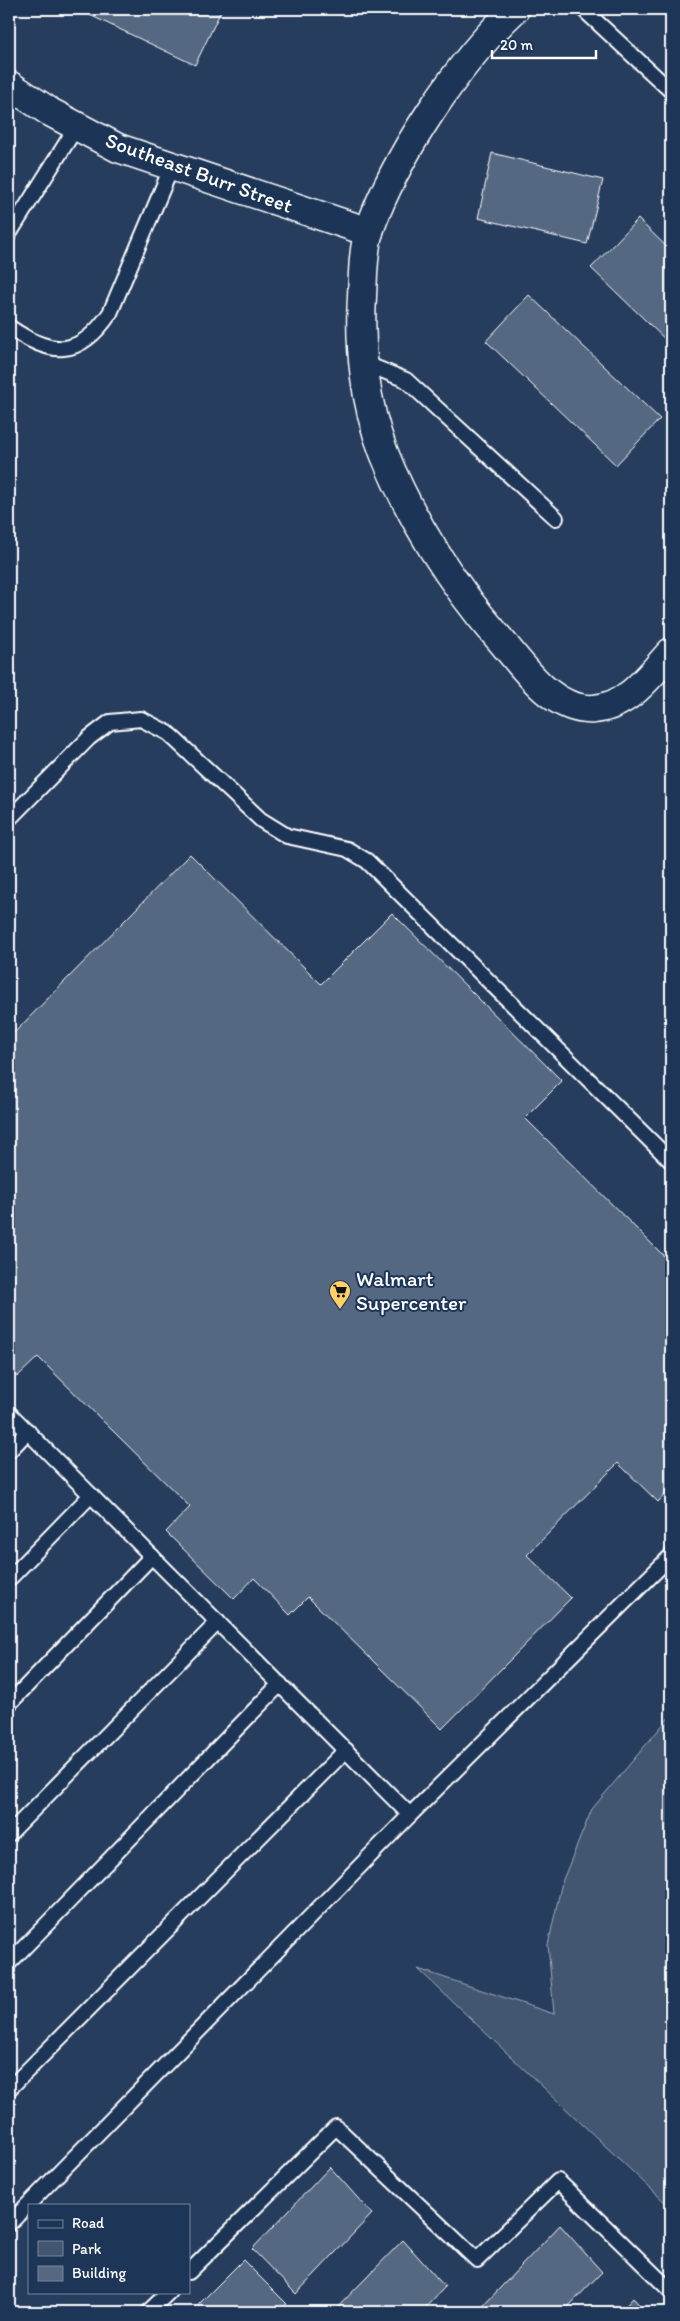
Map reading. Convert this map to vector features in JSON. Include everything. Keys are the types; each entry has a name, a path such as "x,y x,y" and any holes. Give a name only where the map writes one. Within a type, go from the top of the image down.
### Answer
{"street":[{"path":"515,9 484,42 438,100 399,165 369,232 363,273 361,312 364,362 375,422 384,452 402,492 436,552 482,619 553,696 572,706 594,709 615,704 633,692 671,652"},
{"name":"Southeast Burr Street","path":"9,85 118,148 369,232"}],"lane":[{"path":"582,9 671,91"},
{"path":"9,234 77,126"},
{"path":"9,327 41,346 58,348 75,346 87,341 98,330 110,313 172,166"},
{"path":"364,362 406,380 556,518"},
{"path":"9,817 89,738 110,722 141,719 168,733 261,820 287,836 347,849 367,861 671,1161"},
{"path":"9,1413 410,1815"},
{"path":"9,1451 28,1432"},
{"path":"9,1579 91,1495"},
{"path":"9,1704 152,1556"},
{"path":"29,2204 410,1815 671,1556"},
{"path":"9,1834 218,1622"},
{"path":"9,1963 280,1684"},
{"path":"9,2089 346,1750"},
{"path":"190,2271 336,2127 477,2260 558,2181 671,2291"},
{"path":"9,2224 28,2205"},
{"path":"148,2312 167,2294"}],"green space":[{"path":"671,1715 671,2208 418,1969 554,2014 548,1945 562,1882 592,1809"}],"building":[{"path":"77,9 222,9 195,65"},
{"path":"492,153 603,180 587,244 478,218"},
{"path":"638,219 671,251 671,345 591,268"},
{"path":"529,295 660,419 616,465 486,341"},
{"name":"Walmart Supercenter","path":"190,854 321,984 392,913 562,1081 525,1118 671,1263 671,1488 658,1502 618,1463 527,1555 571,1598 442,1729 308,1597 290,1615 254,1578 234,1599 166,1532 190,1507 38,1357 17,1377 9,1368 9,1038"},
{"path":"330,2167 372,2214 296,2294 252,2249"},
{"path":"560,2225 602,2272 563,2312 487,2312 482,2307"},
{"path":"403,2240 445,2287 421,2312 333,2312"},
{"path":"243,2260 287,2304 278,2312 191,2312"},
{"path":"633,2298 646,2312 620,2312"}],"place":[{"name":"Walmart Supercenter","path":"340,1310"}]}
